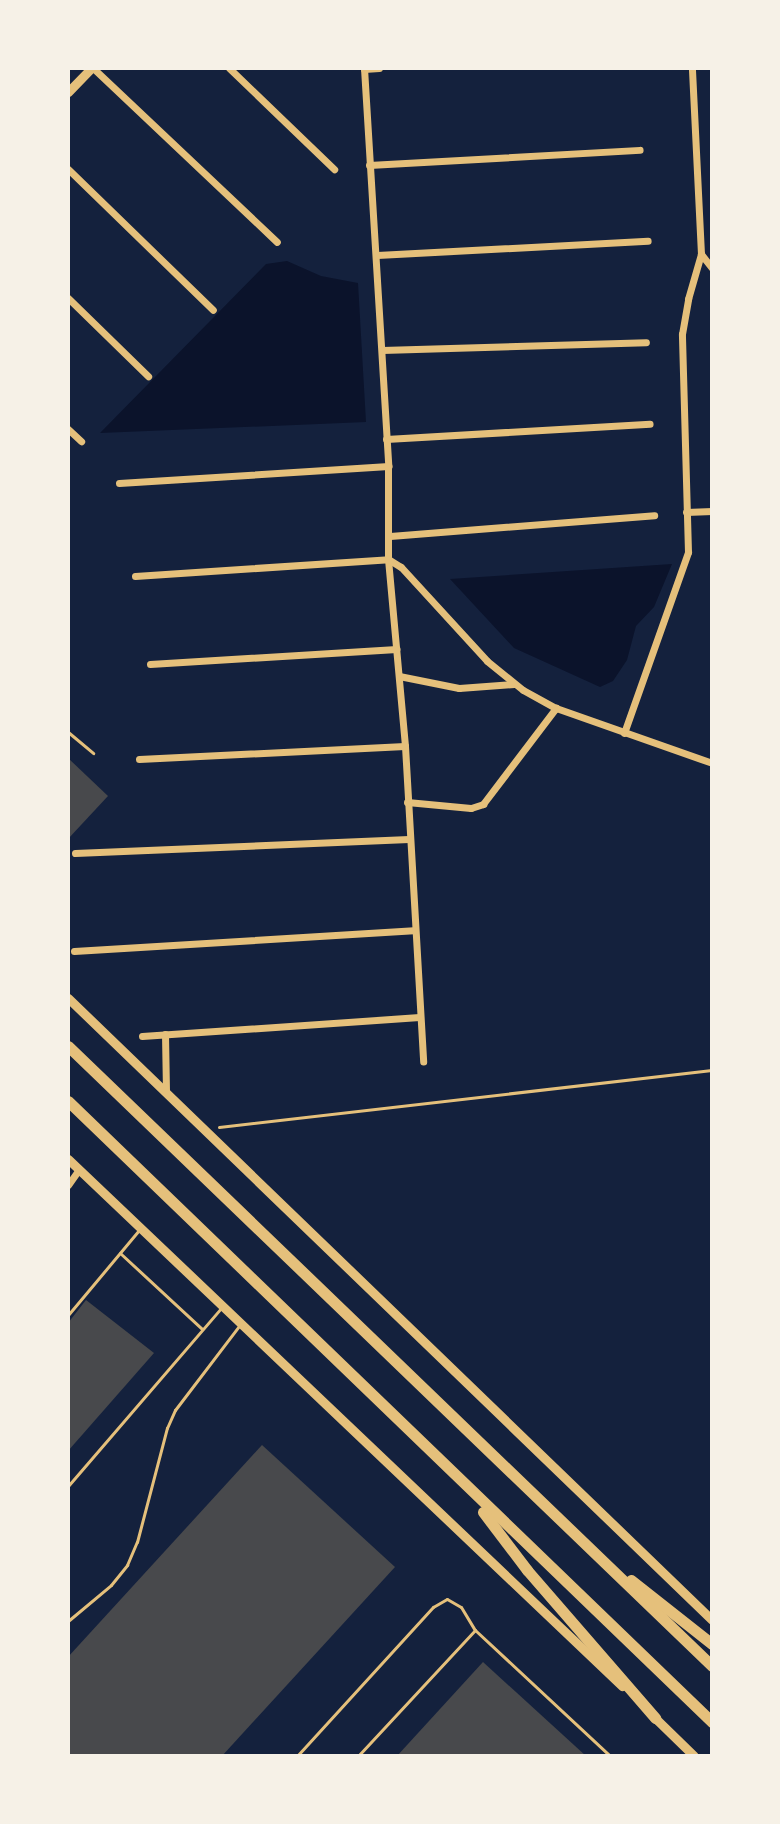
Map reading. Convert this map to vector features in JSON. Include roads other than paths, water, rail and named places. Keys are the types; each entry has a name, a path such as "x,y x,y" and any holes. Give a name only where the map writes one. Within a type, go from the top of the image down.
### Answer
{"highway":[{"path":"68,1046 712,1666"},
{"path":"68,1101 470,1492 712,1722"},
{"path":"470,1492 527,1570 655,1718"},
{"path":"591,1551 712,1644"}],"main road":[{"path":"70,85 92,68"},
{"path":"68,998 712,1620"},
{"path":"68,1159 694,1756"}],"street":[{"path":"92,68 277,242"},
{"path":"229,68 334,169"},
{"path":"379,68 364,68 388,466 388,559 405,746 413,930 423,1061"},
{"path":"624,733 686,562 682,334 701,254 692,68"},
{"path":"369,165 640,150"},
{"path":"68,169 213,310"},
{"path":"377,255 648,241"},
{"path":"701,254 712,268"},
{"path":"68,298 148,376"},
{"path":"382,350 646,342"},
{"path":"386,439 650,424"},
{"path":"68,429 81,441"},
{"path":"119,483 388,466"},
{"path":"686,512 712,511"},
{"path":"390,536 654,515"},
{"path":"135,576 388,559 401,567 487,661 514,684 556,708 712,763"},
{"path":"150,664 397,649"},
{"path":"399,676 459,688 514,684"},
{"path":"407,802 471,808 483,804 556,708"},
{"path":"139,759 405,746"},
{"path":"75,853 409,839"},
{"path":"74,951 413,930"},
{"path":"142,1036 419,1017"},
{"path":"165,1034 166,1093"},
{"path":"68,1185 79,1169"}],"lane":[{"path":"68,732 93,753"},
{"path":"68,1315 141,1228"},
{"path":"120,1253 202,1329"},
{"path":"68,1486 222,1306"},
{"path":"68,1621 111,1585 127,1565 137,1542 167,1428 175,1410 241,1323"},
{"path":"297,1756 433,1607 447,1599 461,1607 475,1630 610,1756"},
{"path":"358,1756 475,1630"}],"water":[{"path":"287,261 321,276 358,283 366,422 100,433 266,264"},
{"path":"672,564 654,607 636,626 627,660 613,681 600,687 514,648 450,579"}]}
